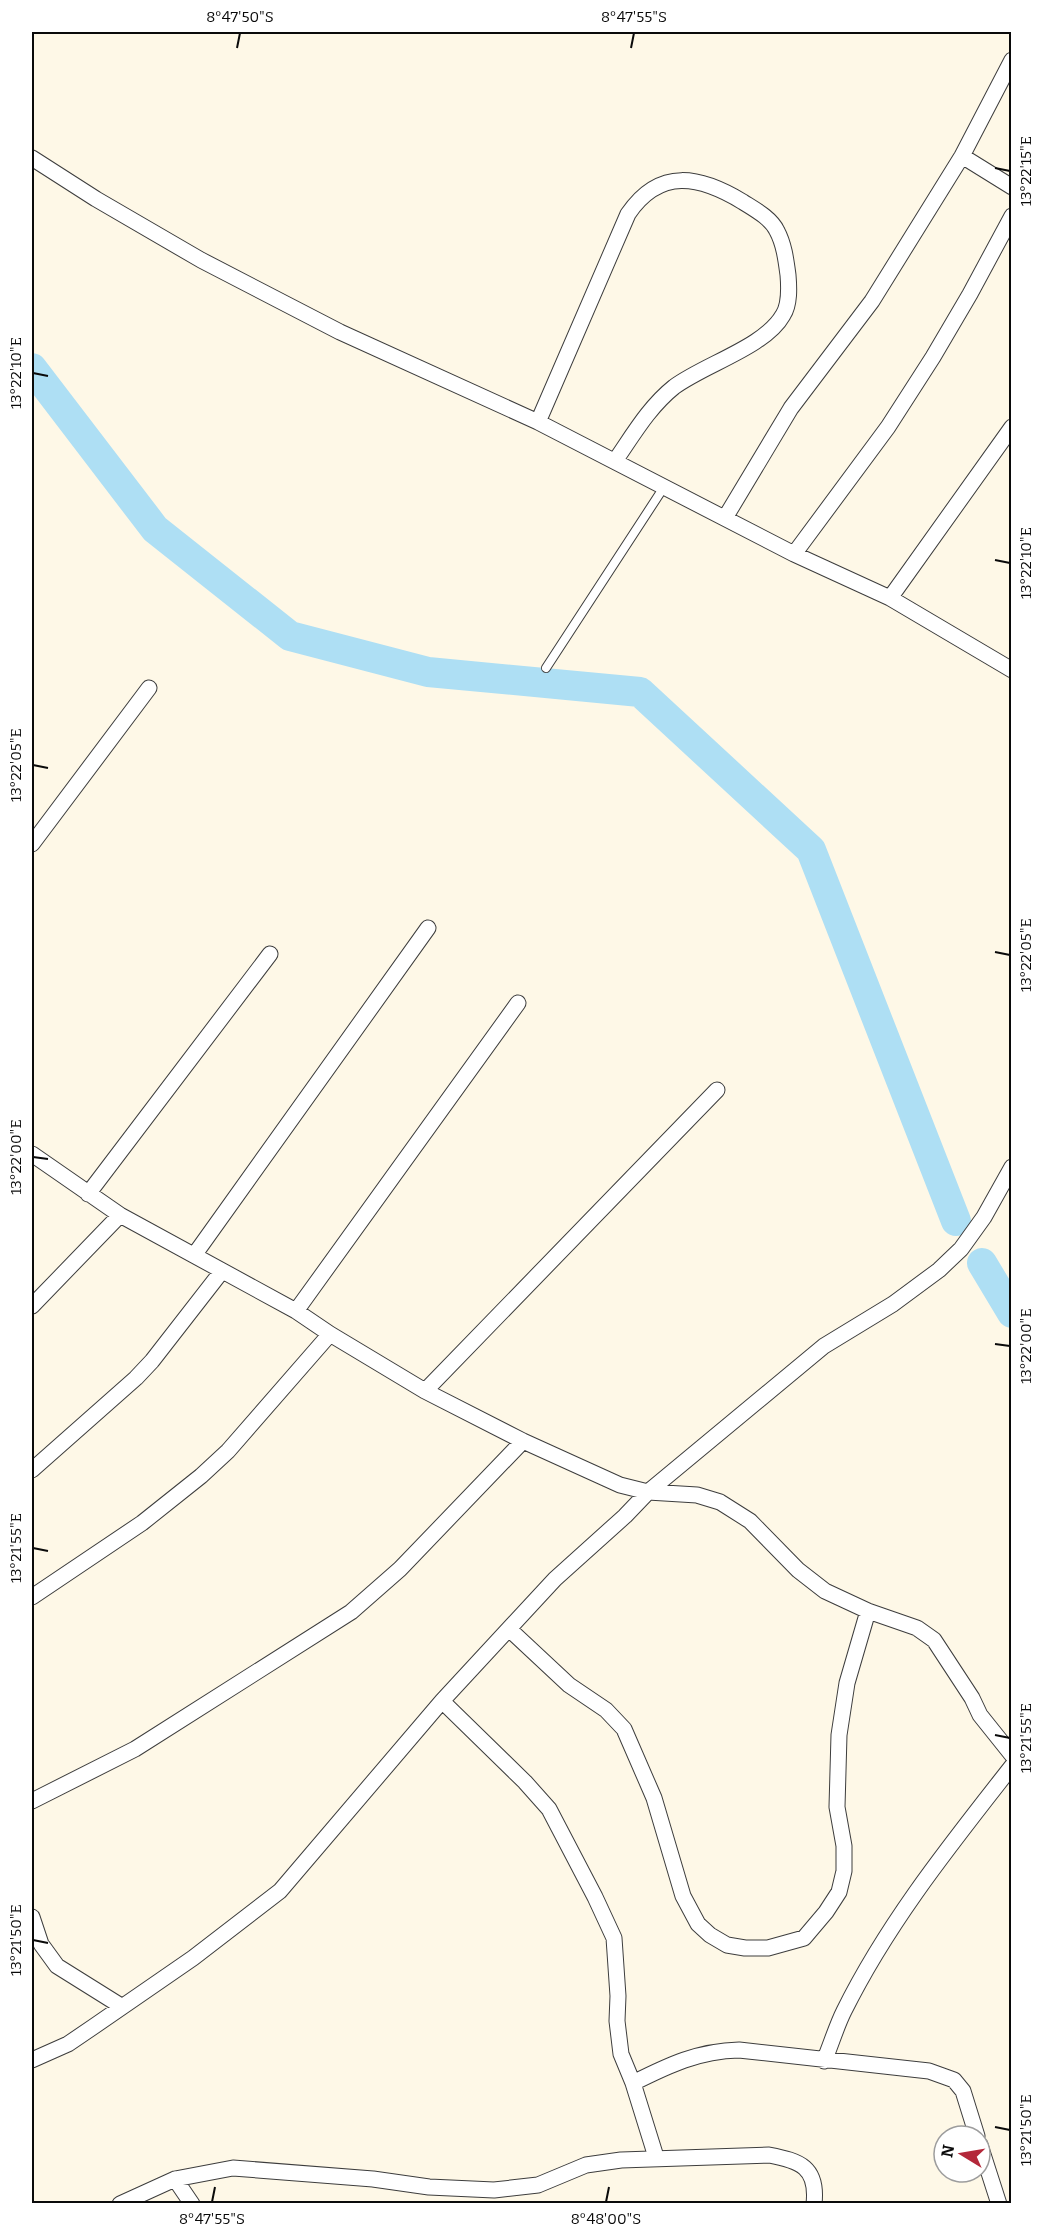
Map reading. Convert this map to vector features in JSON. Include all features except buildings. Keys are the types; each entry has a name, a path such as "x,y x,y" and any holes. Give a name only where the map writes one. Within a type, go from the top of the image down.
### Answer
{"street":[{"path":"725,518 791,408 872,301 962,156 1011,60"},
{"path":"962,156 1011,187"},
{"path":"32,159 201,260 340,332 538,422 794,554 890,598 1011,670"},
{"path":"538,422 628,214 637,201 653,188 679,180 691,179 726,191 758,211 777,229 786,256 789,287 784,314 768,334 676,386 654,405 615,462"},
{"path":"794,554 888,426 933,357 970,294 1011,216"},
{"path":"890,598 1011,427"},
{"path":"32,843 149,688"},
{"path":"195,1254 428,928"},
{"path":"88,1194 270,954"},
{"path":"296,1311 518,1003"},
{"path":"425,1391 717,1090"},
{"path":"32,1154 120,1215 296,1311 425,1391 523,1441 620,1485 648,1492 697,1495 720,1502 750,1521 798,1570 825,1591 868,1611 917,1628 934,1640 972,1698 980,1715 1011,1755"},
{"path":"32,2060 68,2044 192,1958 280,1891 442,1701 555,1579 625,1516 648,1492 824,1346 892,1304 939,1270 961,1249 984,1217 1011,1167"},
{"path":"32,1306 120,1215"},
{"path":"32,1470 136,1378 222,1271"},
{"path":"32,1597 142,1523 208,1470 228,1451 330,1334"},
{"path":"32,1801 135,1749 351,1612 400,1569 523,1441"},
{"path":"508,1629 569,1685 606,1710 624,1729 654,1798 683,1896 698,1924 710,1935 727,1945 768,1948 804,1938 839,1892 844,1846 837,1807 839,1735 847,1683 868,1611"},
{"path":"442,1701 525,1782 549,1809 595,1897 614,1938 618,1996 617,2021 621,2054 633,2083 656,2157"},
{"path":"824,2061 844,2011 918,1888 1011,1766"},
{"path":"32,1917 41,1944 57,1966 121,2006"},
{"path":"633,2083 677,2061 719,2050 739,2050 929,2071 954,2080 963,2091 973,2124"},
{"path":"120,2204 175,2179 233,2168 351,2177 429,2187 494,2190 538,2185 586,2165 656,2157 769,2155 792,2160 812,2176 815,2189 814,2204"},
{"path":"175,2179 192,2204"},
{"path":"992,2182 999,2204"}],"lane":[{"path":"546,668 664,487"}],"waterway":[{"path":"32,368 155,529 290,636 428,672 640,692 811,850 956,1221"},
{"path":"982,1263 1012,1313"}]}
